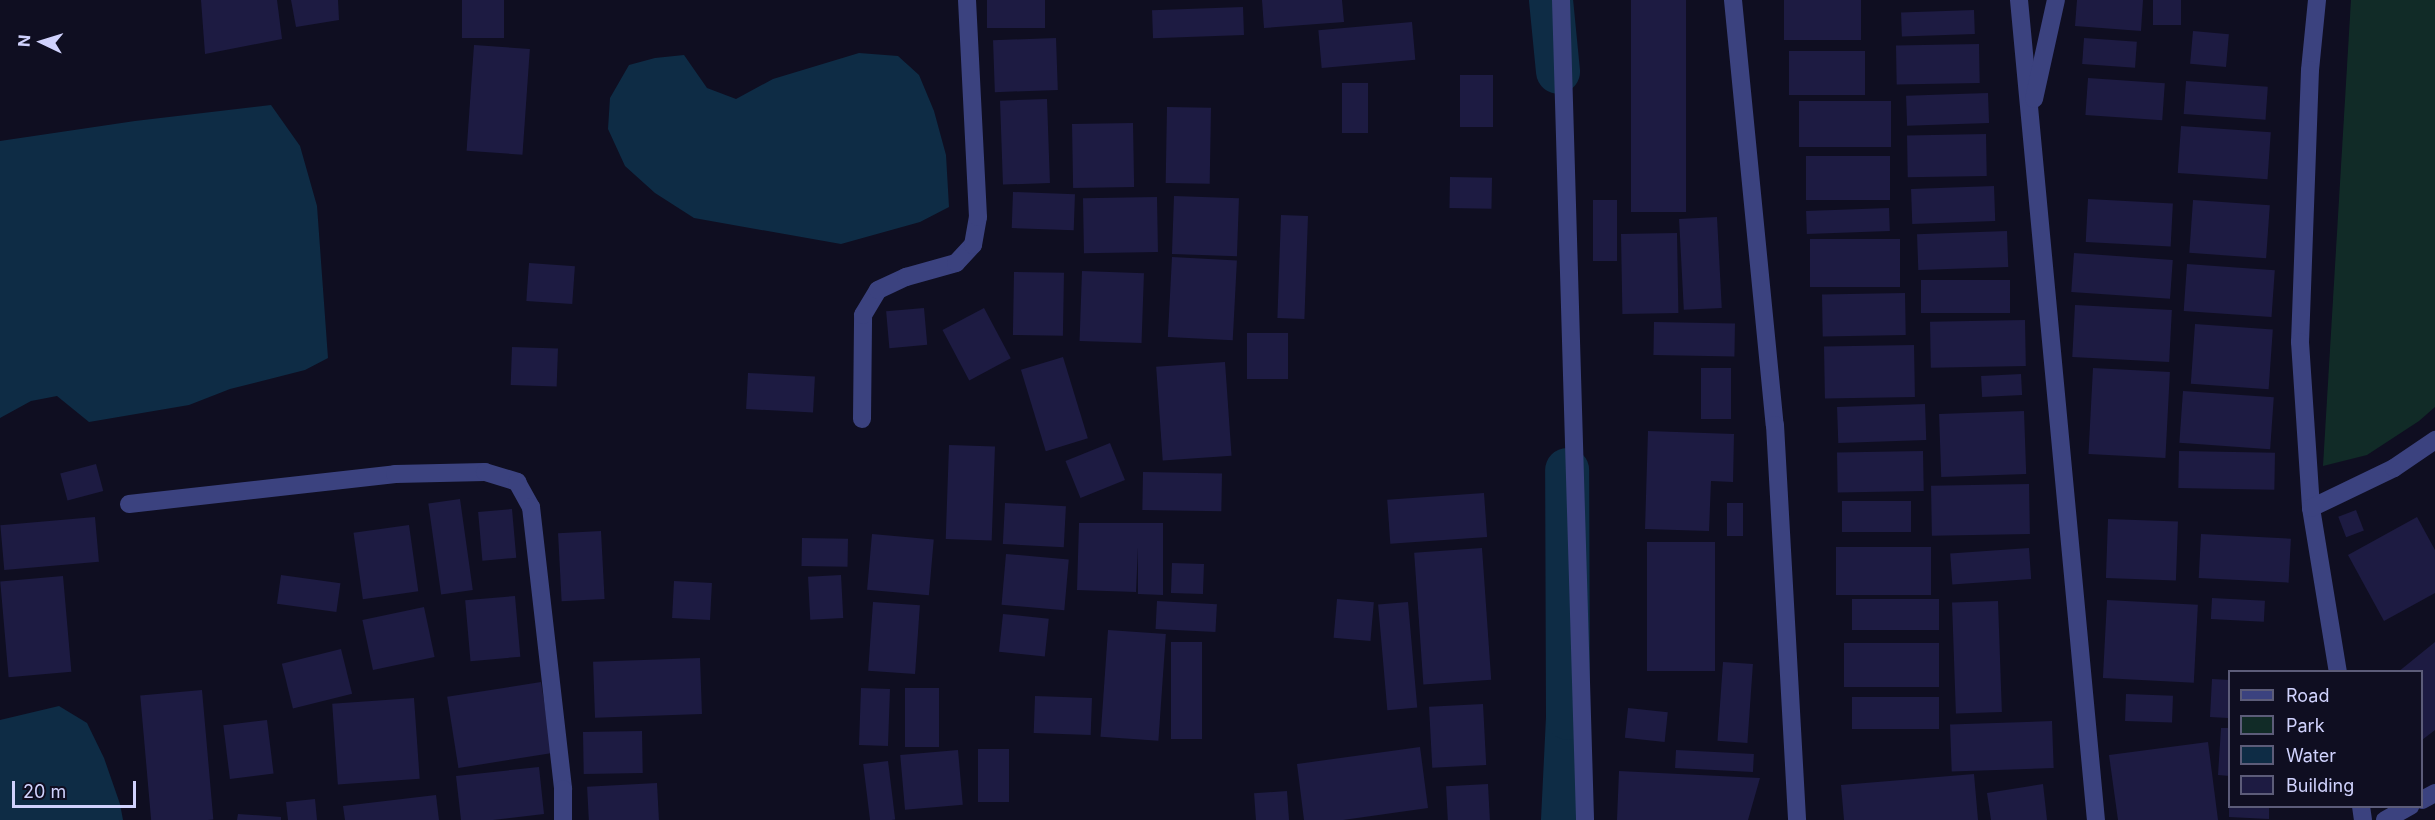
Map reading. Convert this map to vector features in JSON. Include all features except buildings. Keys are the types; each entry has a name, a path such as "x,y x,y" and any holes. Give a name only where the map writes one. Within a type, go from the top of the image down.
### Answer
{"street":[{"path":"862,419 863,315 878,290 906,277 956,263 973,244 978,217 967,0"},
{"path":"1561,0 1586,820"},
{"path":"1733,0 1774,425 1797,820"},
{"path":"2019,0 2096,820"},
{"path":"2031,112 2056,0"},
{"path":"2318,0 2310,70 2300,342 2311,508 2338,670"},
{"path":"2311,508 2394,468 2435,440"},
{"path":"129,504 395,474 486,472 517,482 531,507 563,789 563,820"},
{"path":"2385,820 2408,808"}],"green space":[{"path":"2351,0 2435,0 2435,407 2419,421 2367,455 2323,466"}],"water":[{"path":"859,53 898,56 919,75 934,111 946,155 949,207 920,222 841,244 694,218 655,193 625,166 608,129 610,98 629,65 655,58 684,55 707,88 736,99 773,79"},
{"path":"271,105 300,146 317,206 328,358 305,370 230,389 189,405 89,422 57,396 31,401 0,418 0,141 135,121"},
{"path":"59,706 87,723 104,758 120,804 123,820 0,820 0,720"}],"waterway":[{"path":"1551,0 1558,72"},
{"path":"1563,820 1568,718 1567,470"}]}
